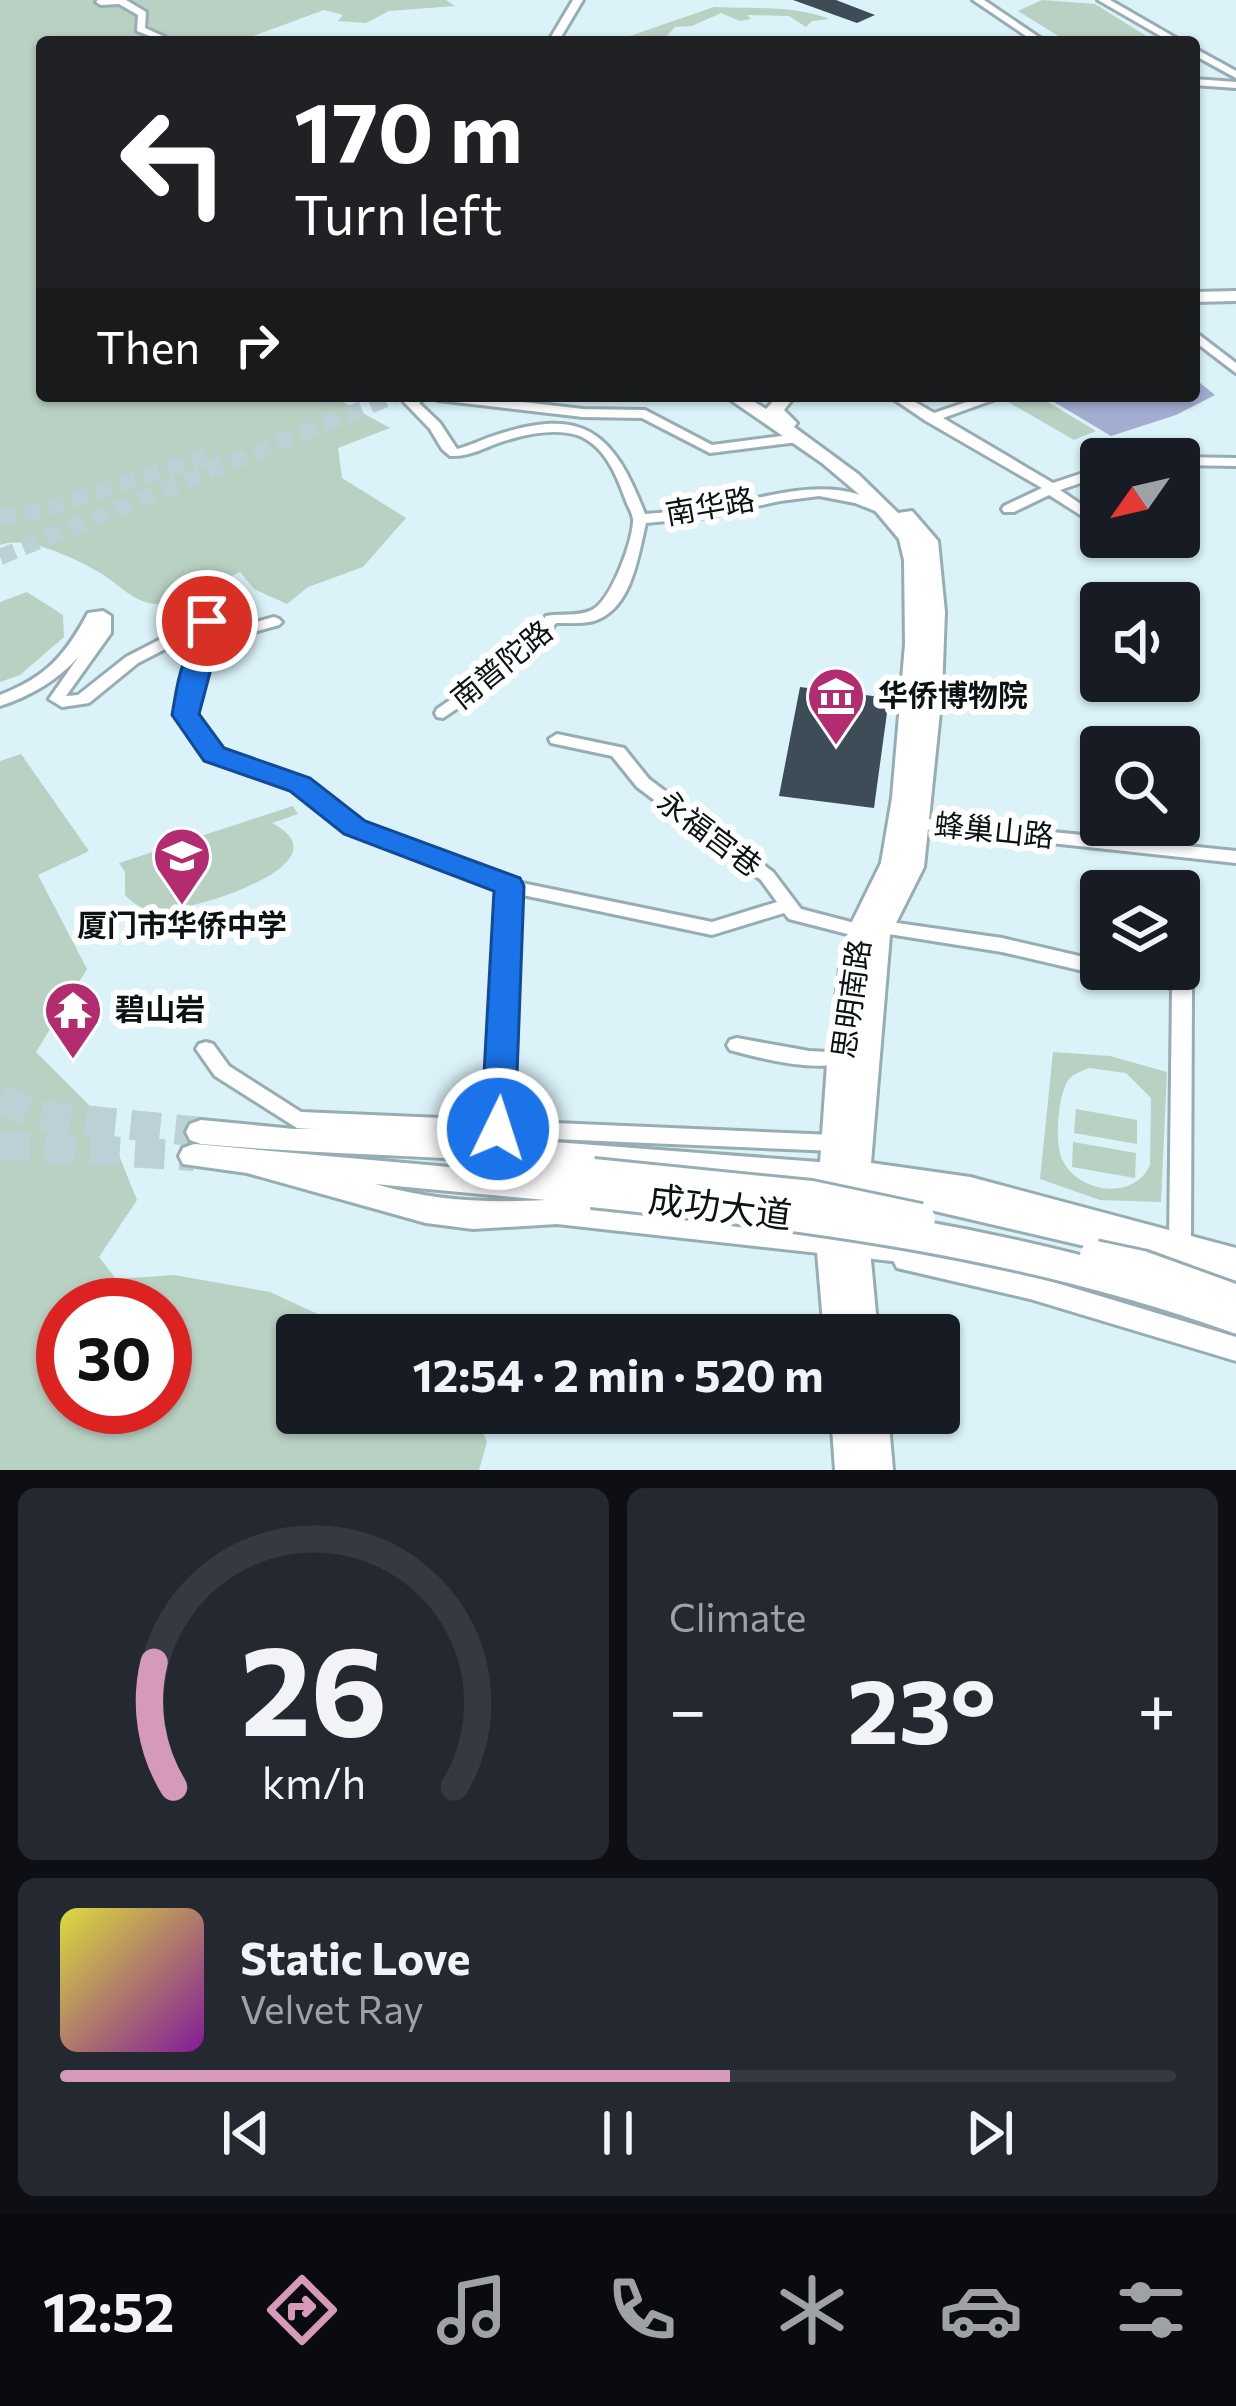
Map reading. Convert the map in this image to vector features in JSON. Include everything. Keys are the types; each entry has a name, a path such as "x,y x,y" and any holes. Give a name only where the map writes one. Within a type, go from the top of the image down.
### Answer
{"highway":[{"path":"296,1140 842,1167 1154,1249 1236,1279"},
{"name":"成功大道","path":"1236,1300 1142,1267 811,1196 593,1183 254,1163 197,1144 296,1140 593,1183 943,1238 1164,1289 1236,1318"},
{"path":"254,1163 426,1211 473,1216 557,1212 841,1248 941,1253 1057,1277 1236,1328"}],"main road":[{"path":"1200,295 1236,294"},
{"name":"思明南路","path":"743,402 798,438 884,511 911,542 916,610 906,822 913,867 871,929 842,1058 839,1314"},
{"name":"思明南路","path":"778,402 777,414 890,496 929,541 934,612 932,694 906,822"},
{"name":"思明南路","path":"842,1167 870,1004 871,929"},
{"path":"842,1167 970,1188 1180,1240 1236,1259"},
{"path":"841,1248 1030,1287 1236,1349"},
{"name":"思明南路","path":"841,1248 858,1314"},
{"path":"847,1434 850,1470"},
{"path":"875,1434 878,1470"}],"street":[{"path":"557,36 578,0"},
{"path":"978,0 1032,36"},
{"path":"1103,0 1167,36"},
{"path":"101,2 125,2 143,14 140,29 158,36"},
{"path":"1200,54 1236,75"},
{"path":"1200,82 1236,85"},
{"path":"1200,340 1236,369"},
{"name":"南华路","path":"411,402 433,423 446,449 455,454 550,426 600,437 616,458 640,518 723,510 786,492 855,495 884,511"},
{"name":"南华路","path":"492,402 644,414 710,449 798,438"},
{"path":"906,402 1080,509"},
{"path":"931,418 979,402"},
{"path":"1200,461 1236,461"},
{"path":"1009,508 1080,478"},
{"name":"南普陀路","path":"443,713 523,657 551,619 592,617 609,606 640,518"},
{"path":"0,701 29,690 58,668 88,638 93,616 103,616 103,633 61,691 57,698 62,702 83,699 109,675 196,625 207,621 224,636"},
{"path":"274,622 205,645 192,677 185,715 214,754 300,784 355,828 509,886 712,929 785,906"},
{"name":"永福宫巷","path":"557,740 618,752 643,783 767,876 795,914 1002,946 1080,964"},
{"name":"蜂巢山路","path":"906,822 1236,857"},
{"path":"498,1129 509,886"},
{"name":"永福宫巷","path":"1180,1240 1183,990"},
{"path":"737,1045 809,1058 842,1058"},
{"path":"206,1048 222,1071 297,1120 498,1129 842,1167"}],"green space":[{"path":"0,0 446,0 455,6 389,11 366,23 338,21 343,15 324,10 253,36 36,36 36,402 343,402 390,428 338,448 342,478 406,518 363,567 308,587 287,604 254,589 240,572 179,600 152,604 62,554 23,543 0,545"},
{"path":"1042,0 1095,4 1146,36 1058,36 1018,11"},
{"path":"714,7 787,10 829,19 812,21 806,27 789,16 747,15 751,19 740,21 721,13 692,26 675,27 667,36 630,36"},
{"path":"1008,402 1048,402 1096,431 1074,440"},
{"path":"27,592 63,615 64,637 20,675 0,682 0,602"},
{"path":"21,754 89,851 38,875 87,969 36,1052 105,1121 137,1200 99,1257 115,1278 36,1278 36,1434 192,1434 192,1278 270,1292 318,1314 276,1314 276,1434 484,1434 487,1442 479,1470 0,1470 0,761"},
{"path":"293,806 298,814 272,823 291,839 292,854 256,883 200,903 158,911 125,895 125,872 119,863"},
{"path":"1053,1052 1110,1056 1167,1072 1161,1202 1100,1200 1040,1179","holes":["1089,1068 1126,1073 1151,1098 1150,1165 1132,1184 1093,1186 1071,1172 1060,1154 1063,1091 1070,1078"]},
{"path":"1076,1109 1137,1120 1137,1144 1074,1133"},
{"path":"1073,1142 1136,1153 1135,1178 1072,1167"},
{"path":"174,1275 191,1278 130,1278"}],"water":[{"path":"1200,383 1215,395 1176,415 1111,436 1054,402 1200,402"}],"building":[{"path":"793,0 836,0 875,15 857,23"},
{"name":"华侨博物院","path":"800,687 889,698 874,808 779,796"}],"tunnel":[{"path":"0,557 379,402"},
{"path":"0,518 41,511 217,453"},
{"path":"0,1098 34,1115 201,1132"},
{"path":"0,1145 194,1156"}],"place":[{"name":"华侨博物院","path":"836,747"},
{"name":"厦门市华侨中学","path":"182,907"},
{"name":"碧山岩","path":"73,1061"}],"route":[{"path":"207,621 224,636 205,645 192,677 185,715 214,754 300,784 355,828 509,886 498,1129"}]}
